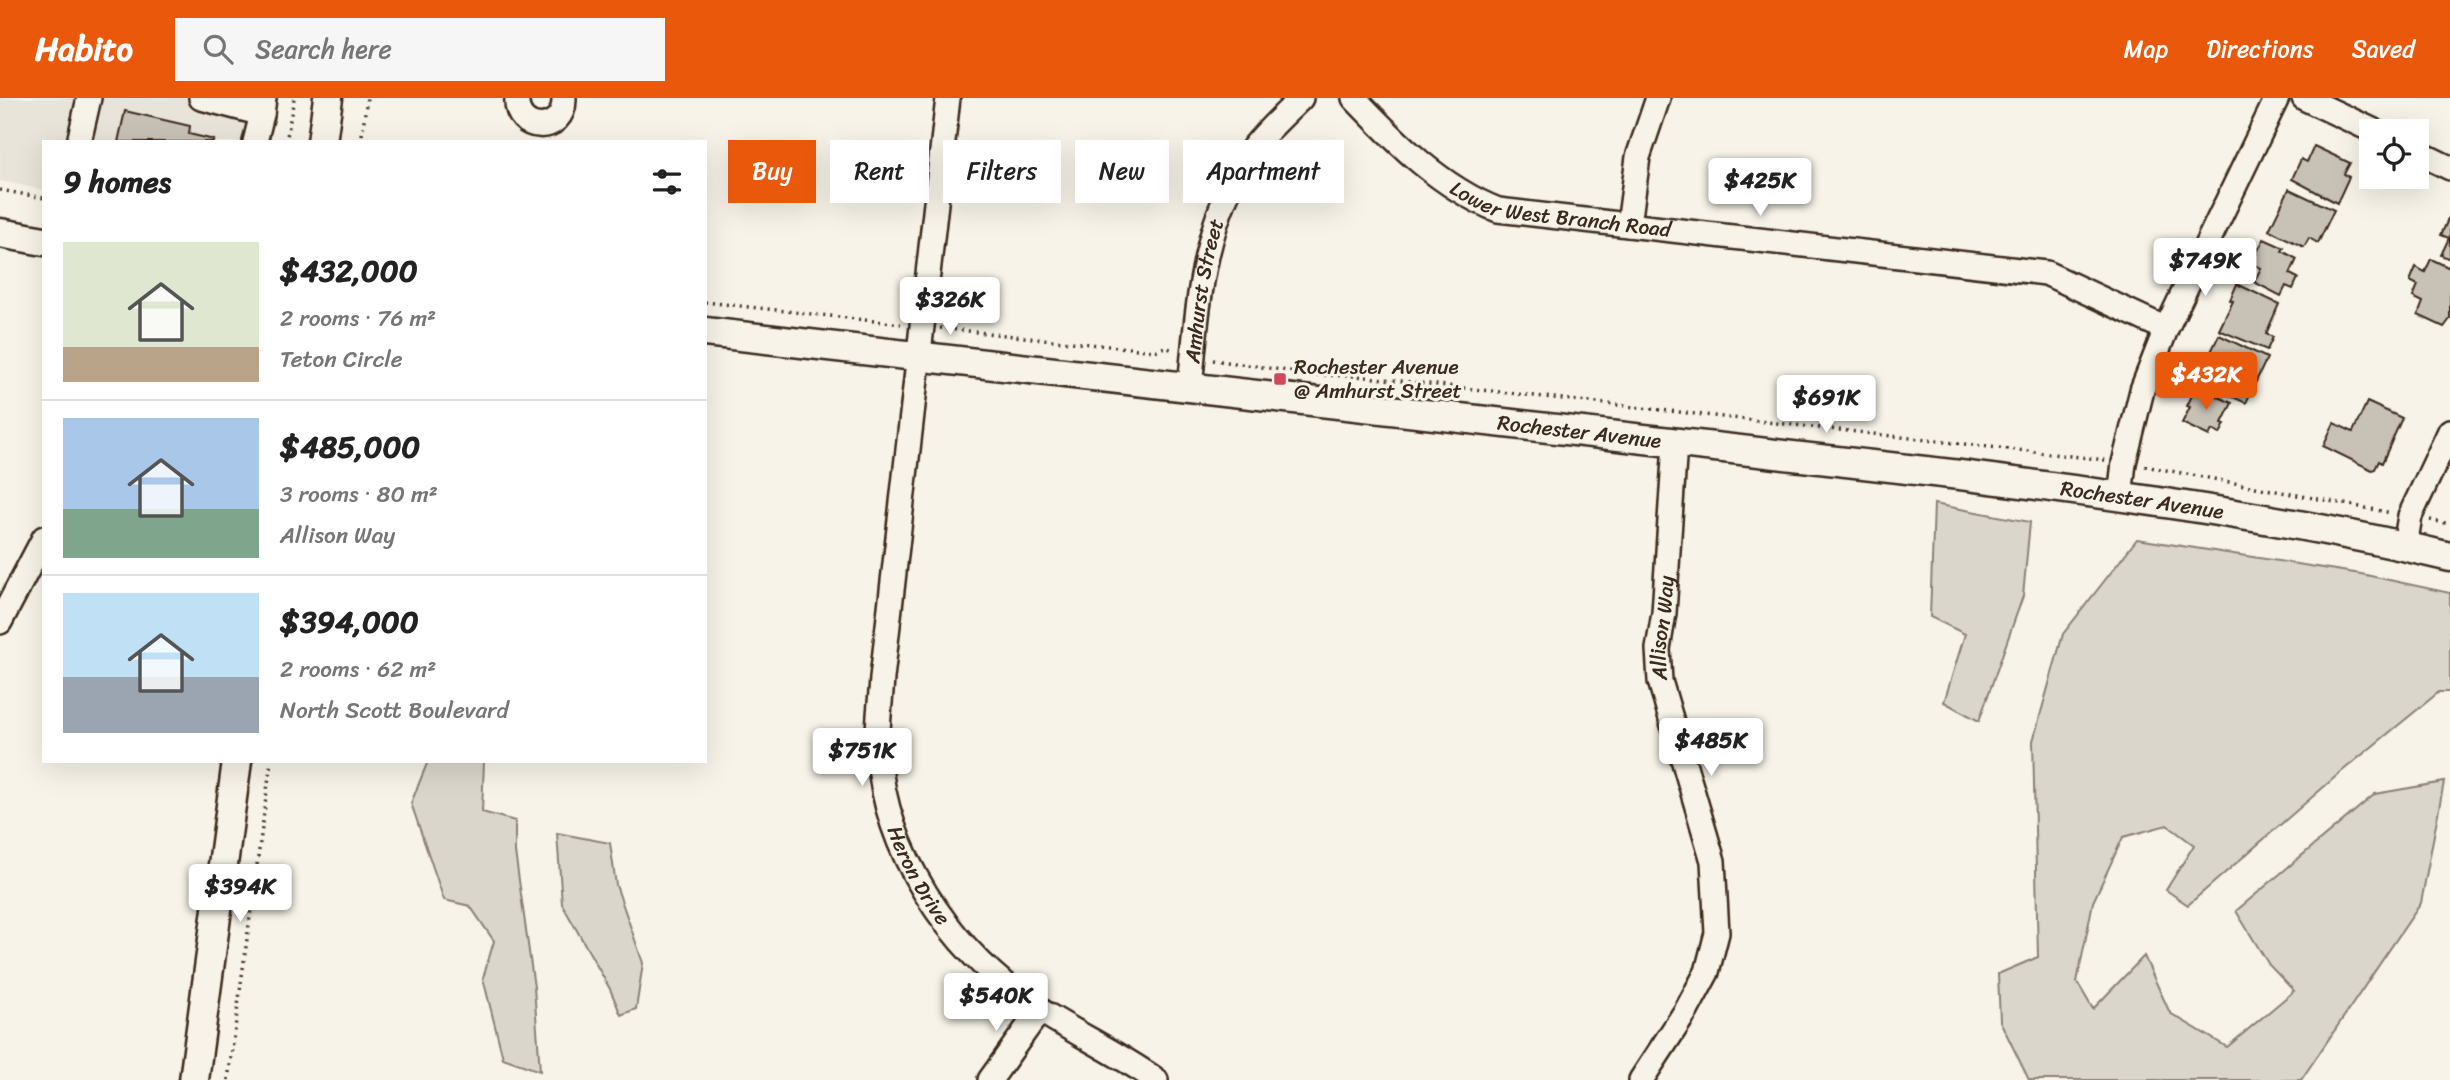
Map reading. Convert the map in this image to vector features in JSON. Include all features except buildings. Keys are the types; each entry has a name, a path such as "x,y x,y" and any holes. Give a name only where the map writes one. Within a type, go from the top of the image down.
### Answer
{"main road":[{"path":"322,140 328,98"},
{"path":"0,233 42,241"},
{"name":"Rochester Avenue","path":"707,332 1960,475 2120,496 2405,546 2450,557"},
{"path":"194,1080 237,763"}],"street":[{"path":"79,140 89,98"},
{"path":"201,98 263,106 255,140"},
{"path":"517,98 523,118 537,125 545,125 558,118 562,112 564,98"},
{"name":"Heron Drive","path":"948,98 882,678 878,737 882,775 890,812 907,860 931,904 963,943 1000,979 1040,1010 1156,1080"},
{"name":"Amhurst Street","path":"1190,388 1200,284 1206,253 1219,213 1232,184 1253,149 1301,98"},
{"name":"Lower West Branch Road","path":"1354,98 1391,137 1433,173 1470,199 1498,210 2046,273 2166,329"},
{"path":"1629,225 1638,156 1658,98"},
{"path":"2120,496 2124,463 2142,390 2166,329 2277,98"},
{"path":"2304,98 2359,124"},
{"path":"2429,158 2450,168"},
{"path":"2405,546 2410,516 2450,431"},
{"name":"Allison Way","path":"1641,1080 1686,1011 1707,972 1717,933 1713,861 1660,681 1658,649 1664,613 1675,443"},
{"path":"0,622 42,542"},
{"path":"990,1080 1040,1010"}],"path":[{"path":"286,140 294,98"},
{"path":"361,140 367,98"},
{"path":"0,190 42,198"},
{"path":"707,302 1155,351 1165,347 1193,357 1316,375 1357,376 1685,411 2124,463 2450,524"},
{"path":"228,1080 271,763"}],"shaded area":[{"path":"0,98 276,98 269,140 42,140 42,190 0,181"},
{"path":"1934,504 2030,522 2023,596 1979,721 1944,702 1965,634 1930,617"},
{"path":"2137,539 2361,574 2450,593 2450,692 2439,692 2341,772 2188,905 2166,890 2194,845 2167,825 2123,837 2093,902 2077,982 2093,1009 2144,956 2170,1013 2227,1047 2294,991 2269,965 2236,911 2375,794 2444,782 2421,903 2301,1080 2029,1080 2000,1021 1998,974 2038,957 2033,741 2063,634"},
{"path":"427,763 484,763 482,812 515,821 515,852 534,987 540,1071 503,1058 483,978 494,941 470,906 444,900 411,803"},
{"path":"557,833 610,843 616,885 643,963 636,1009 621,1015 610,989 562,904"}],"place":[{"name":"Rochester Avenue @ Amhurst Street","path":"1280,379"}]}
